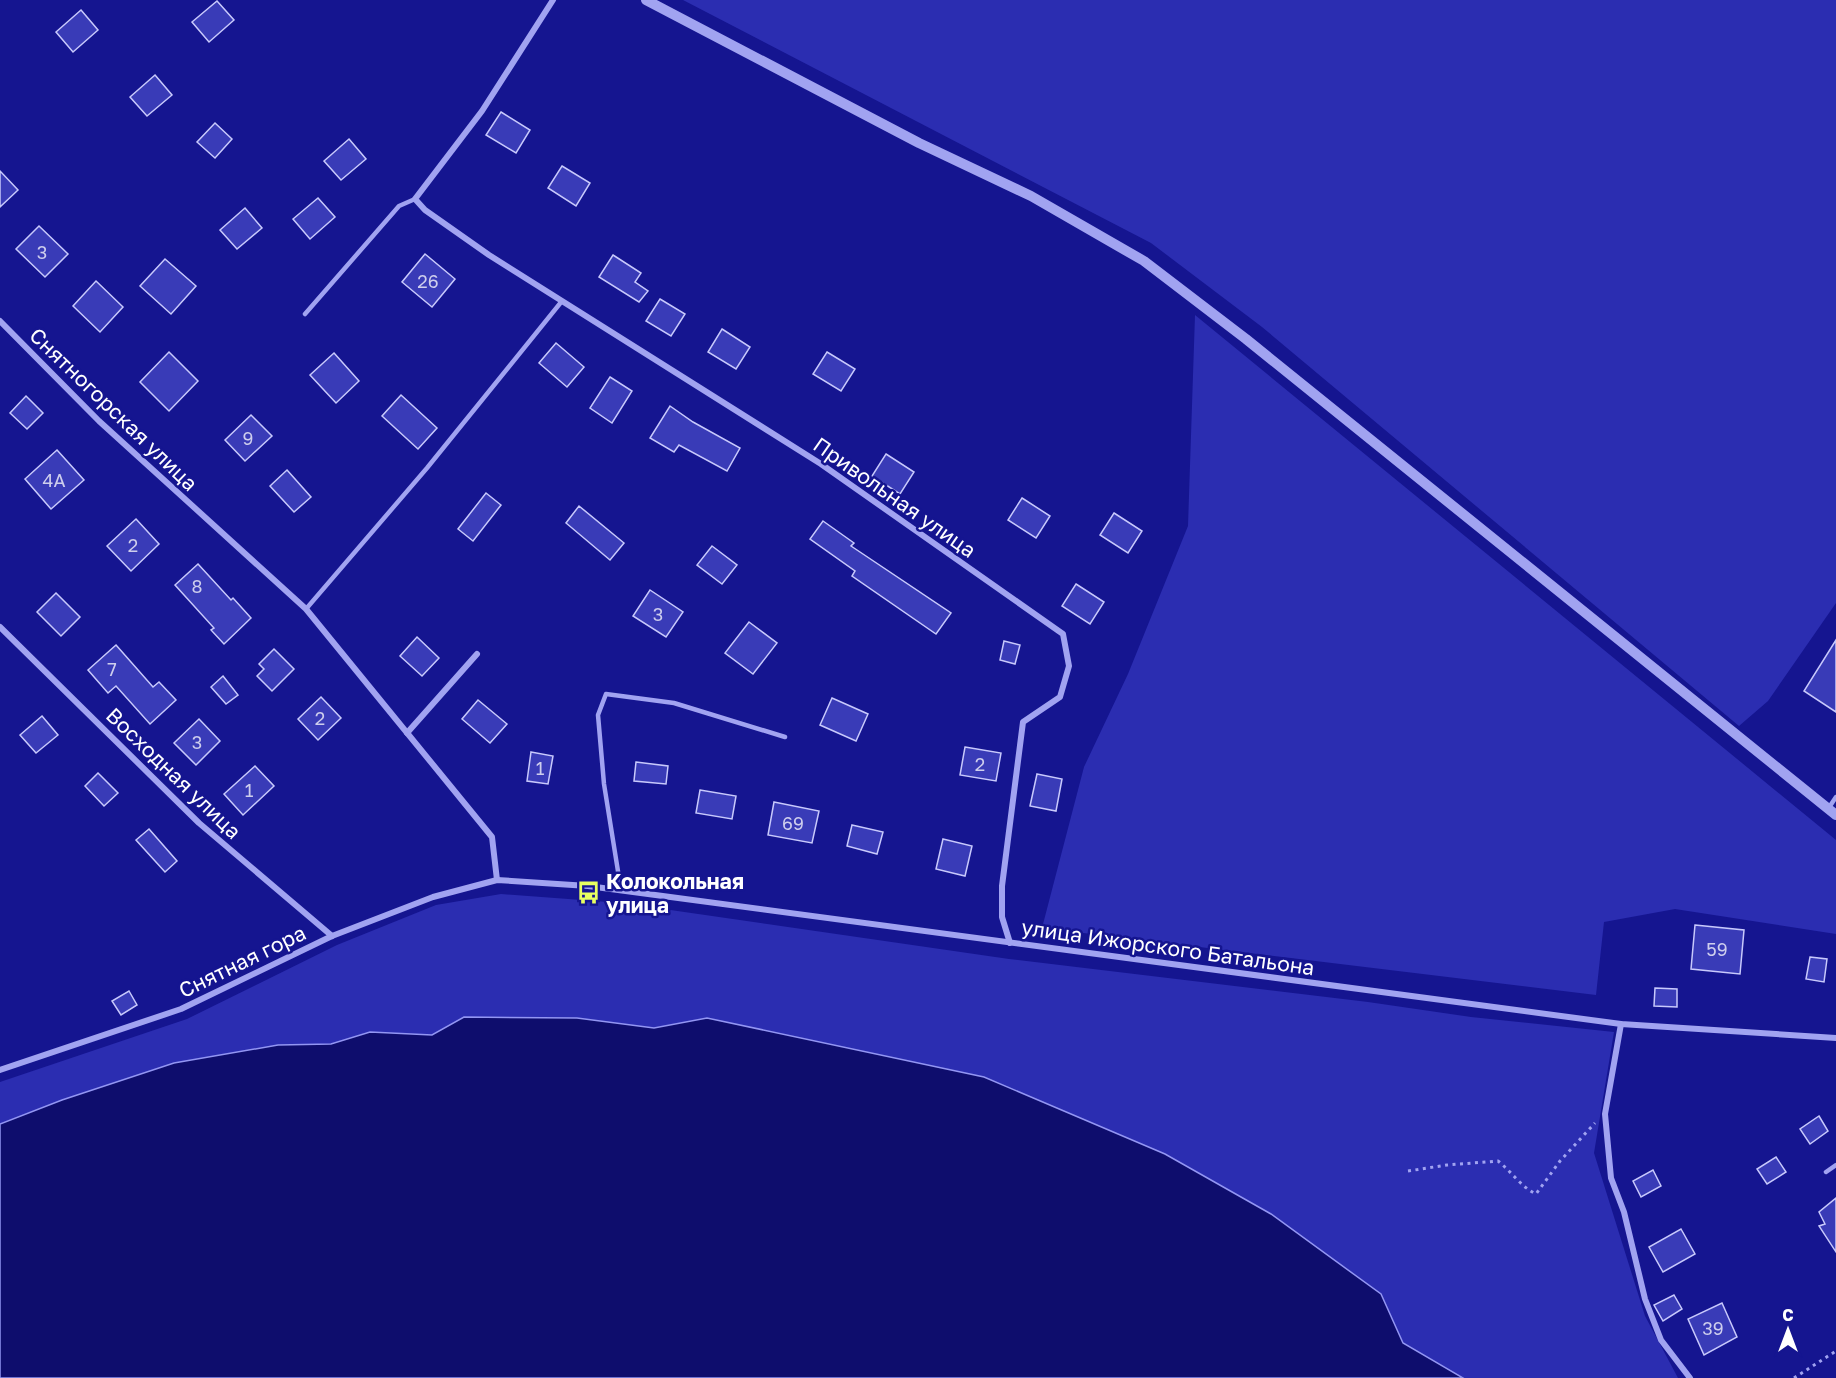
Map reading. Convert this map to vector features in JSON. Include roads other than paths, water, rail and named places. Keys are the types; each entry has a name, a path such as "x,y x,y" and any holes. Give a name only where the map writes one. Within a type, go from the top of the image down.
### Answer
{"street":[{"path":"415,199 482,111 553,0"},
{"path":"646,0 919,143 1031,196 1144,261 1246,339 1832,812"},
{"name":"Привольная улица","path":"415,199 425,210 489,255 821,464 1063,634 1069,666 1060,697 1023,722 1002,885 1002,917 1010,943"},
{"name":"Снятногорская улица","path":"0,321 99,421 306,609"},
{"path":"306,609 492,837 497,880"},
{"name":"Восходная улица","path":"0,627 199,823 332,936"},
{"path":"407,733 477,654"},
{"name":"улица Ижорского Батальона","path":"497,880 588,885 1621,1024 1836,1038"},
{"name":"Снятная гора","path":"0,1070 181,1009 332,936 433,897 497,880"},
{"path":"1621,1024 1605,1114 1611,1178 1623,1212 1646,1299 1661,1340 1690,1378"}],"lane":[{"path":"305,314 399,206 415,199"},
{"path":"306,609 428,468 562,301"},
{"path":"621,890 604,784 598,715 606,694 674,703 785,737"},
{"path":"1832,812 1836,797"},
{"path":"1826,1172 1836,1165"}],"place":[{"name":"Колокольная улица","path":"588,893"}]}
